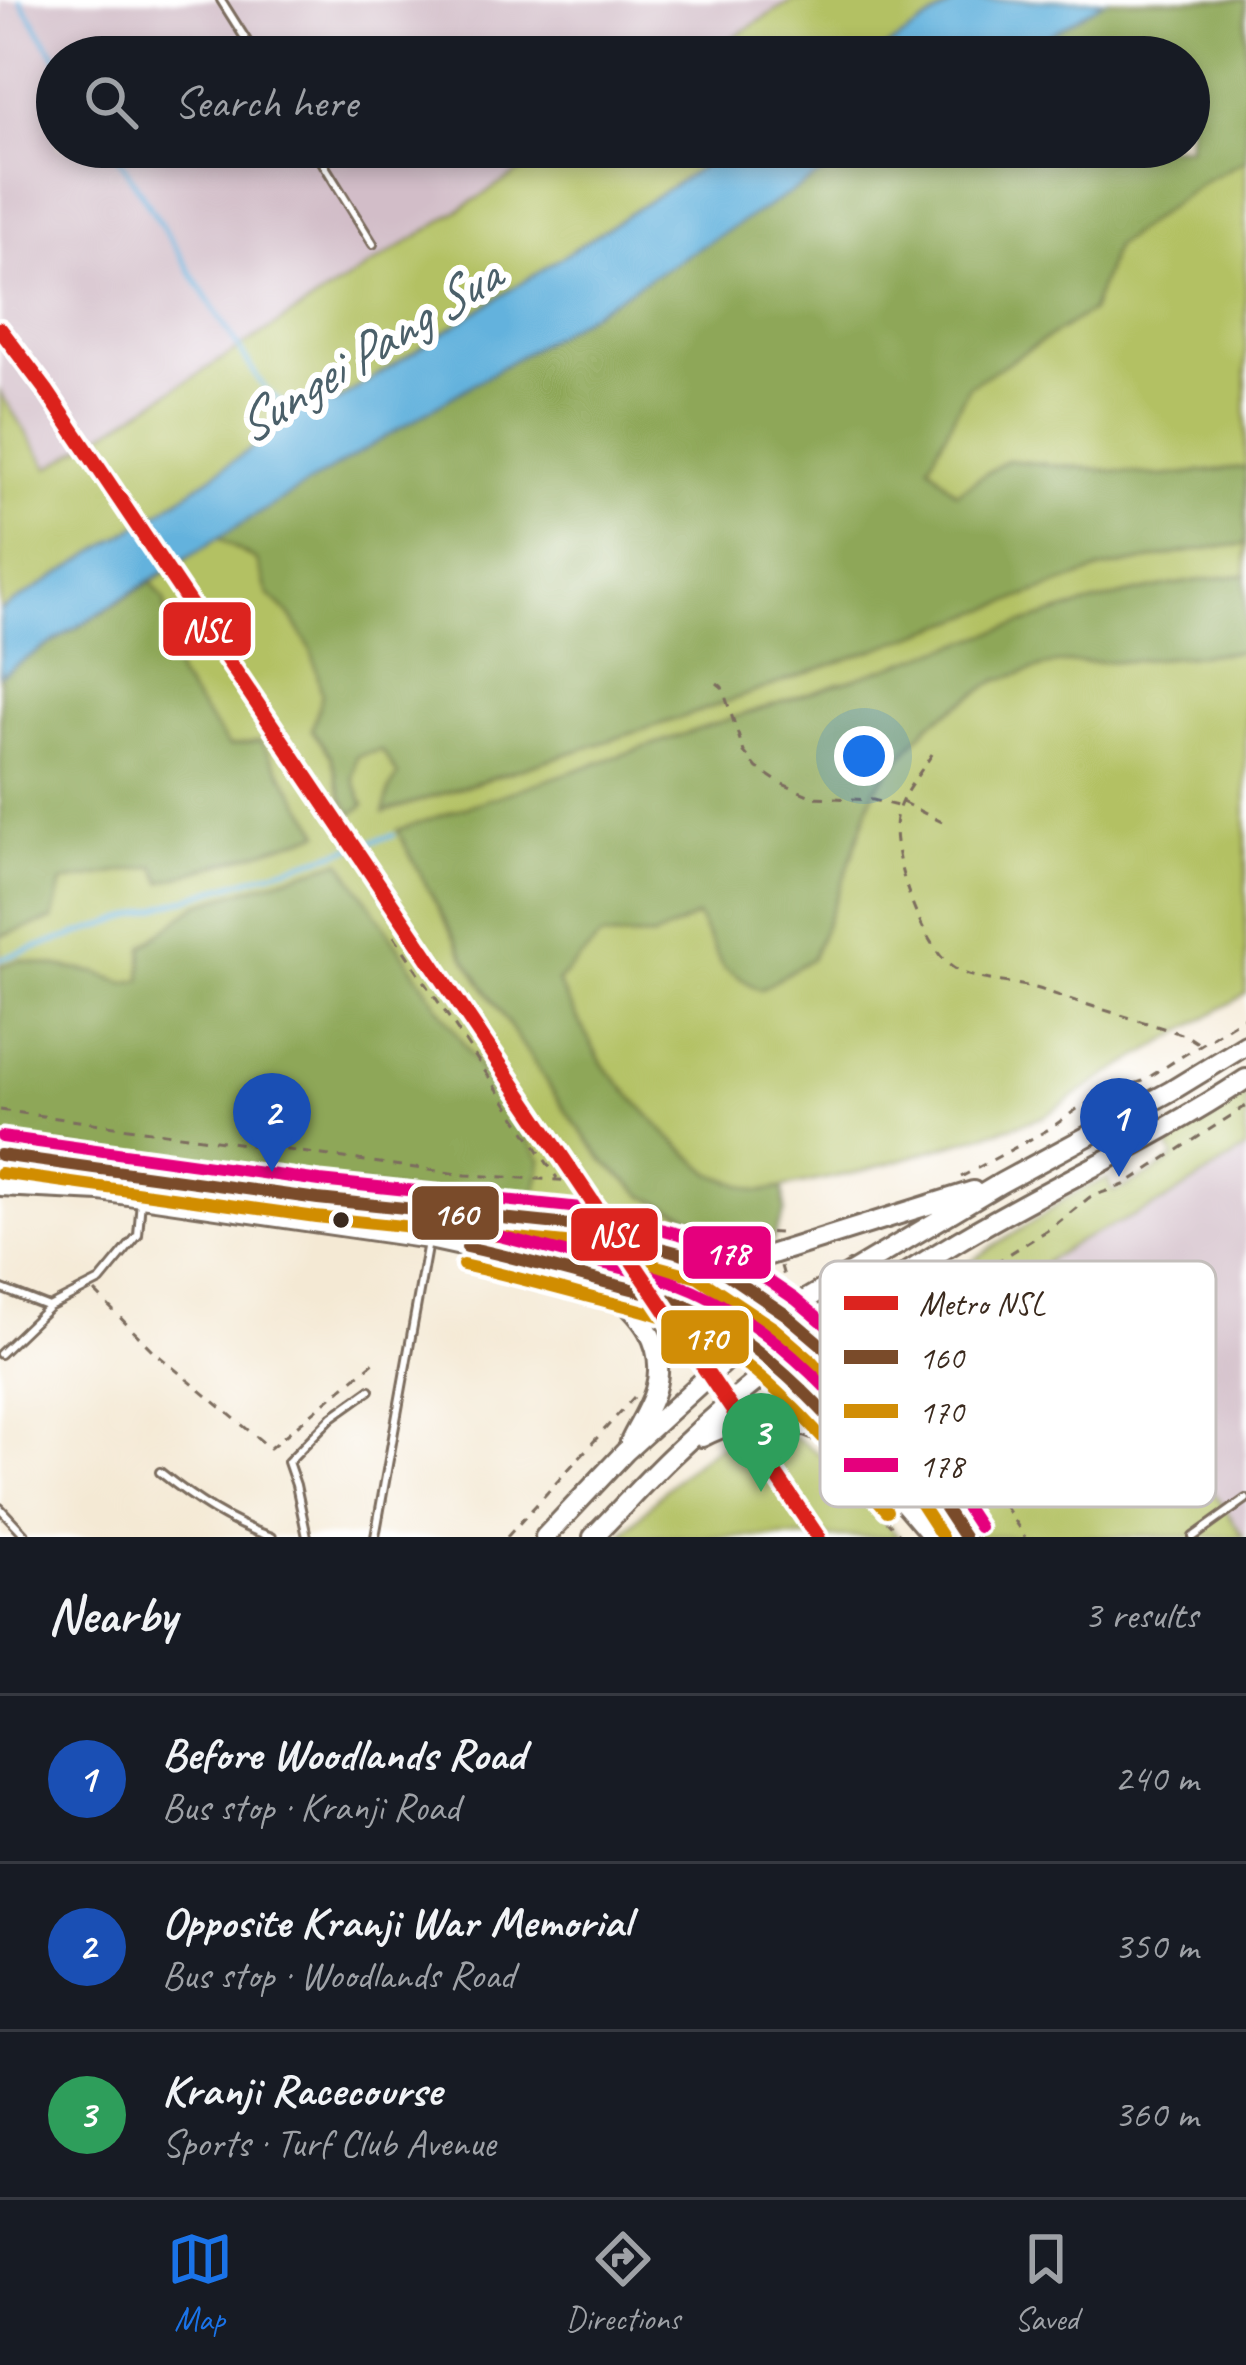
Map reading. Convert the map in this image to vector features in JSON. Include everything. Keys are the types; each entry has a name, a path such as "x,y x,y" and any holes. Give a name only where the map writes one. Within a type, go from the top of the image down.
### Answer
{"main road":[{"path":"872,1261 1246,1045"},
{"path":"928,1261 1050,1188 1168,1128 1246,1079"},
{"path":"0,1154 318,1199 578,1226 711,1254 766,1256 1001,1183"},
{"path":"0,1186 142,1196 429,1239 663,1297 729,1330 820,1412"},
{"path":"711,1254 820,1345"},
{"path":"597,1280 640,1316 656,1344 654,1396 625,1452"},
{"path":"545,1537 625,1452 746,1345 820,1293"},
{"path":"593,1537 677,1451 820,1332"},
{"path":"677,1451 739,1420 767,1417 800,1422 820,1432"},
{"path":"907,1507 933,1537"},
{"path":"944,1507 964,1537"}],"lane":[{"path":"221,0 244,36"},
{"path":"326,168 374,244"},
{"path":"0,1354 49,1307 100,1281 138,1234 142,1196"},
{"path":"375,1537 429,1239"},
{"path":"0,1288 49,1307"},
{"path":"307,1537 288,1462 332,1417 370,1390"},
{"path":"160,1472 202,1505 272,1537"},
{"path":"1193,1537 1246,1498"},
{"path":"0,1508 27,1537"}],"path":[{"path":"717,682 744,752 778,782 813,797 900,804 942,822"},
{"path":"932,754 900,804 895,842 913,902 936,949 955,970 1044,990 1192,1039"},
{"path":"351,838 358,848"},
{"path":"394,936 558,1180"},
{"path":"964,1176 1108,1092 1143,1081 1246,1016"},
{"path":"998,1261 1090,1197 1124,1185 1246,1106"},
{"path":"0,1110 466,1175 575,1181 604,1223"},
{"path":"261,1145 257,1174 271,1176"},
{"path":"711,1254 733,1230 789,1231"},
{"path":"776,1245 778,1233"},
{"path":"509,1265 518,1277 610,1307"},
{"path":"89,1286 154,1352 271,1448 374,1362"},
{"path":"507,1537 637,1392"},
{"path":"817,1446 820,1449"},
{"path":"874,1507 902,1537"},
{"path":"1005,1507 1025,1537"}],"shaded area":[{"path":"0,0 793,0 736,36 36,36 36,168 526,168 0,499"},
{"path":"1246,1149 1246,1537 1216,1494 1216,1261 1047,1261 1164,1202"}],"green space":[{"path":"793,0 960,0 904,36 736,36"},
{"path":"1106,0 1246,0 1246,160 1204,181 1115,246 1091,311 969,386 929,465 956,493 1007,460 1162,476 1246,467 1246,544 1102,569 689,715 384,812 398,776 382,750 357,756 353,778 364,805 353,814 343,799 331,756 312,730 322,695 312,651 290,615 268,594 257,561 218,538 831,168 1210,168 1210,36 1048,36"},
{"path":"1246,160 1246,467 1162,476 1007,460 956,493 929,465 969,386 1091,311 1115,246 1204,181"},
{"path":"526,168 700,168 336,402 285,406 276,432 163,510 0,611 0,392 49,468"},
{"path":"218,538 257,561 268,594 290,615 312,651 322,695 312,730 331,755 342,799 357,756 382,750 399,776 385,812 689,715 1102,569 1246,544 1246,575 1141,591 1038,619 410,851 465,958 605,1162 644,1196 719,1231 713,1241 613,1219 534,1211 541,1159 142,980 124,983 98,973 20,960 0,966 0,936 53,919 62,882 155,866 163,882 229,747 178,677 164,600 151,582"},
{"path":"1246,575 1246,651 1056,663 996,681 929,724 875,788 812,958 760,990 724,968 697,916 653,937 601,937 557,982 603,1065 668,1136 712,1174 759,1192 783,1188 785,1211 771,1244 738,1244 644,1196 605,1162 465,958 397,830 1062,611 1154,588"},
{"path":"151,582 164,599 178,677 229,746 260,741 321,833 162,882 155,866 62,882 53,919 0,936 0,675"},
{"path":"1246,651 1246,994 1043,1117 860,1172 760,1192 712,1174 668,1136 603,1065 557,982 600,937 653,937 698,916 724,968 846,874 875,788 929,724 996,681 1056,663"},
{"path":"341,861 541,1160 534,1211 0,1139 0,966 19,960 98,973 124,983 141,980 143,947 198,904"},
{"path":"1246,1094 1246,1149 1164,1202 1047,1261 973,1261 1089,1186 1108,1179 1113,1192 1155,1172 1174,1158 1168,1146"},
{"path":"761,1429 812,1448 820,1455 820,1507 871,1507 899,1537 620,1537 703,1457"},
{"path":"1216,1496 1244,1537 978,1537 959,1507 1216,1507"}],"water":[{"path":"960,0 1106,0 1048,36 904,36"},
{"path":"700,168 831,168 0,675 0,611 163,510 275,432 285,406 336,402"}],"waterway":[{"path":"20,0 43,36"},
{"name":"Sungei Pang Sua","path":"125,168 259,380 290,409"},
{"path":"0,959 394,835"}],"metro line":[{"name":"NSL","path":"0,329 46,390 818,1537"}],"transit line":[{"name":"178","path":"2,1137 320,1181 581,1208 713,1243 820,1320"},
{"name":"160","path":"0,1155 318,1199 578,1226 706,1260 820,1344"},
{"name":"170","path":"0,1173 316,1217 575,1244 698,1277 774,1328 820,1371"},
{"name":"178","path":"471,1229 668,1281 703,1295 763,1332 820,1382"},
{"name":"160","path":"467,1247 651,1294 698,1312 756,1349 820,1409"},
{"name":"170","path":"463,1265 685,1326 742,1361 820,1436"},
{"name":"170","path":"884,1507 887,1511"},
{"name":"170","path":"923,1507 942,1537"},
{"name":"160","path":"944,1507 964,1537"},
{"name":"178","path":"966,1507 979,1527"}],"place":[{"name":"Opposite Kranji War Memorial","path":"272,1172"},
{"name":"Before Woodlands Road","path":"1119,1177"},
{"name":"Kranji Racecourse","path":"761,1492"}]}
